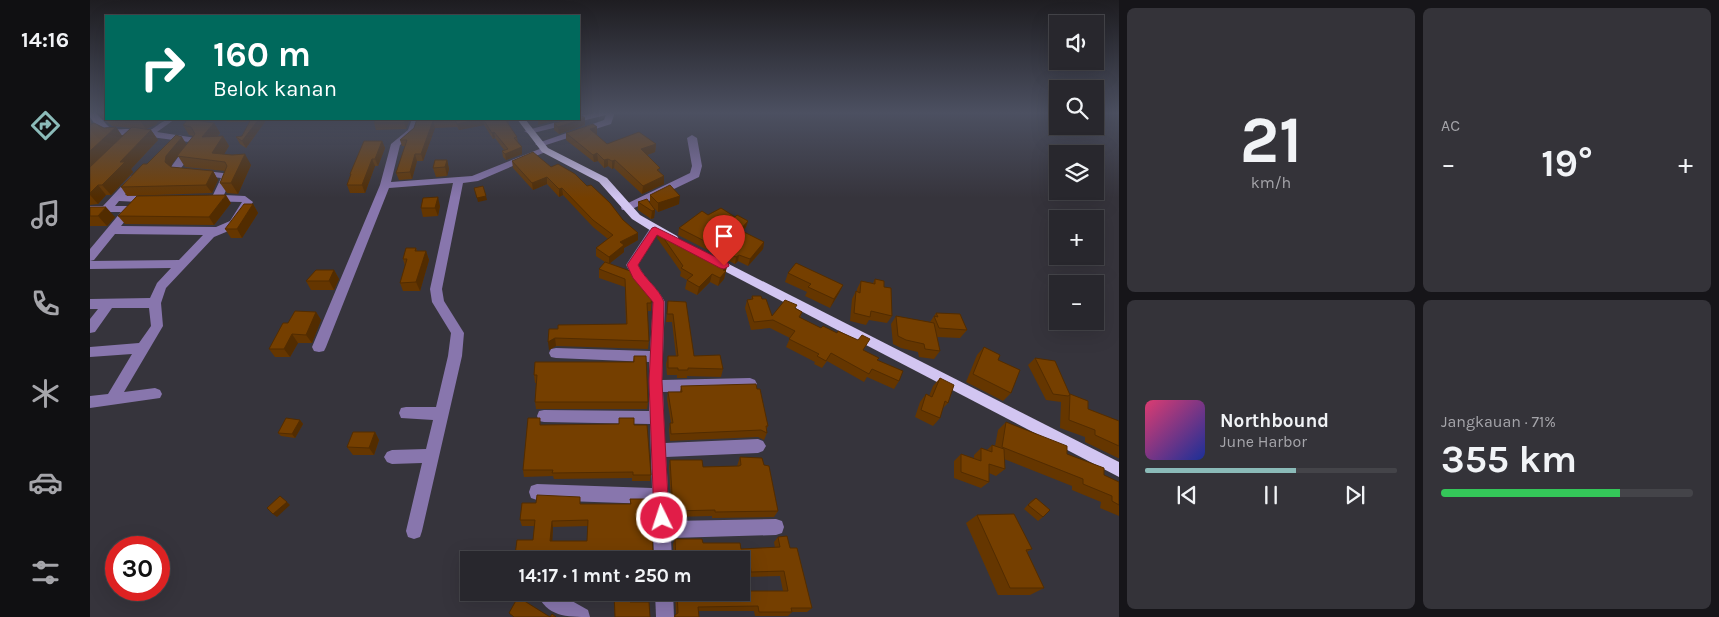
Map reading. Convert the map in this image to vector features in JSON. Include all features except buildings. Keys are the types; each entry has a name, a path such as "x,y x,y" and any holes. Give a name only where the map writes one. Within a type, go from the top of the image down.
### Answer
{"main road":[{"path":"537,141 542,147 603,180 636,217 655,230 682,244"},
{"path":"699,253 1119,470"}],"street":[{"path":"123,145 127,141"},
{"path":"167,141 184,141"},
{"path":"193,141 195,144 176,167 177,170 227,176 217,198"},
{"path":"320,347 385,185 396,144 400,141"},
{"path":"385,185 480,177 558,141"},
{"path":"626,208 695,175 698,166 693,141"},
{"path":"106,209 141,172"},
{"path":"414,531 455,356 458,333 438,302 436,289 459,180"},
{"path":"90,257 130,209 143,199 116,198"},
{"path":"112,399 157,326 155,303 161,286 210,234 234,224 248,202 246,199 191,199"},
{"path":"90,209 130,209"},
{"path":"113,230 216,231"},
{"path":"655,230 632,265 637,275 657,298 658,302 656,418 663,551"},
{"path":"90,265 180,264"},
{"path":"90,304 155,303"},
{"path":"90,328 108,304"},
{"path":"90,352 144,348"},
{"path":"556,353 640,355 656,358"},
{"path":"656,386 750,384"},
{"path":"90,402 155,394"},
{"path":"406,413 441,414"},
{"path":"544,416 656,418"},
{"path":"658,450 758,446"},
{"path":"392,457 431,456"},
{"path":"537,492 660,496"},
{"path":"662,530 776,527"},
{"path":"552,601 581,617"},
{"path":"664,601 665,617"}],"route":[{"path":"662,518 655,381 658,302 657,298 640,280 632,265 655,230 724,266"}]}
